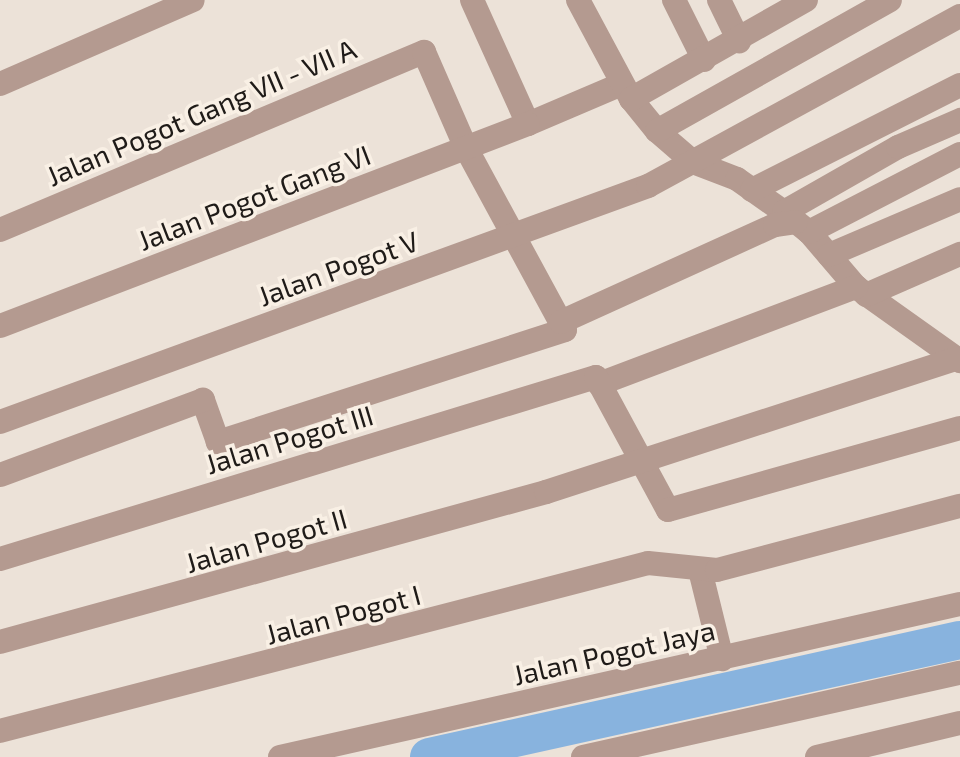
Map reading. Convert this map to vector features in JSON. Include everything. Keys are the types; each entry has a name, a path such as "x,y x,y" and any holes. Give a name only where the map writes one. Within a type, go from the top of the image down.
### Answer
{"street":[{"path":"0,84 193,0"},
{"path":"472,0 528,124"},
{"path":"578,0 627,91 666,126 693,162 752,190 796,222 861,291 954,352"},
{"path":"674,0 704,60"},
{"path":"719,0 739,41"},
{"path":"666,126 890,0"},
{"name":"Jalan Pogot Gang VI","path":"0,326 704,60 804,1"},
{"name":"Jalan Pogot V","path":"0,422 648,186 960,16"},
{"name":"Jalan Pogot Gang VII - VII A","path":"0,230 426,54 466,148"},
{"path":"752,190 960,85"},
{"path":"796,222 898,147 960,120"},
{"path":"0,475 203,400 218,442 565,330 517,236 466,148"},
{"path":"561,322 775,225 796,222 960,154"},
{"path":"829,255 960,199"},
{"name":"Jalan Pogot III","path":"0,559 597,380 861,291 960,254"},
{"name":"Jalan Pogot II","path":"0,642 546,492 954,352"},
{"path":"597,380 637,462 668,510 960,428"},
{"path":"722,659 700,570 960,506"},
{"name":"Jalan Pogot I","path":"0,731 648,563 680,563 700,570"},
{"name":"Jalan Pogot Jaya","path":"280,757 960,604"},
{"path":"583,757 960,673"},
{"path":"817,757 855,753 960,723"}],"waterway":[{"path":"429,757 960,640"}]}
